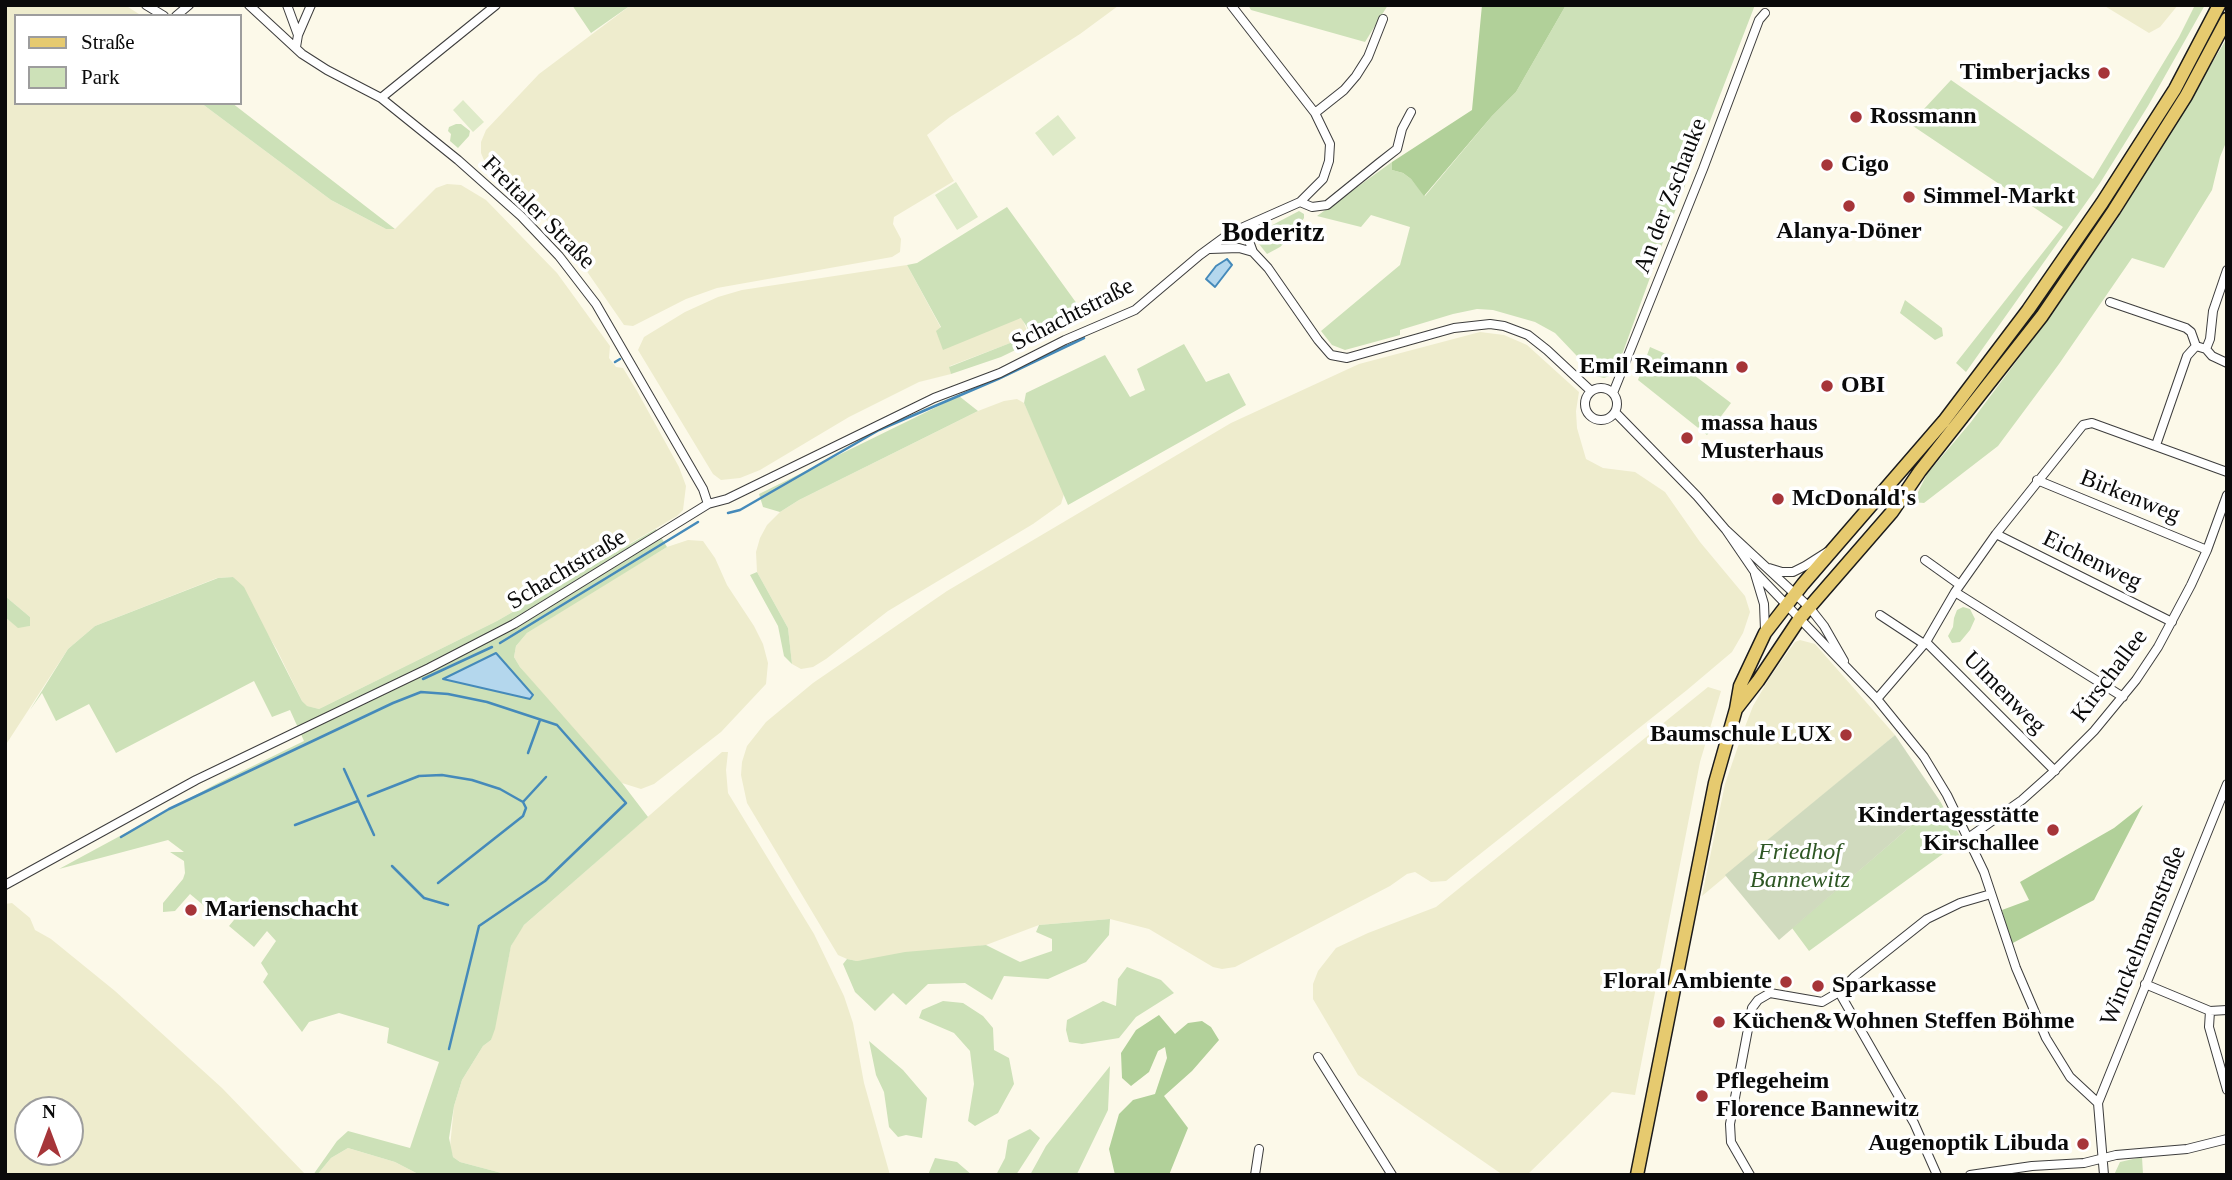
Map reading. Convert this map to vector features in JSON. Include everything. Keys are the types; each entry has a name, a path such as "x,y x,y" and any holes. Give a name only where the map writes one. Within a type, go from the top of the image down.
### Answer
{"main road":[{"path":"1637,1175 1698,859 1723,748 1736,709 1740,686 1765,634 1795,595 1944,421 2028,310 2102,203 2175,89 2219,5"},
{"path":"1736,709 1800,618 1892,512 1920,471 2042,316 2186,96 2227,19"}],"street":[{"name":"Freitaler Straße","path":"249,5 302,54 381,98 492,189 574,273 596,304 643,383 703,489 708,504"},
{"path":"287,5 298,35"},
{"path":"296,47 298,35 311,5"},
{"path":"381,98 496,5"},
{"path":"1231,5 1307,101 1329,144 1329,161 1323,179 1300,202 1312,206 1327,205 1397,149 1402,129 1411,112"},
{"name":"An der Zschauke","path":"1613,393 1689,205 1759,20 1765,13"},
{"path":"1315,113 1344,90 1356,76 1368,57 1383,19"},
{"name":"Schachtstraße","path":"5,885 196,780 514,625 708,504 727,499 934,398 1000,373 1065,340 1135,310 1230,233 1300,202"},
{"path":"1255,223 1250,232 1253,252 1291,299 1326,350 1339,357 1347,358 1454,328 1490,324 1528,335 1591,391"},
{"path":"1210,250 1239,248 1253,252"},
{"path":"2206,349 2213,312 2227,270"},
{"path":"2110,302 2186,328 2191,332 2196,346"},
{"path":"2196,346 2206,349 2212,356 2227,363"},
{"path":"2155,445 2187,356 2196,346"},
{"path":"1602,388 1613,393 1617,406 1615,412 1605,420 1592,418 1585,408 1585,401 1591,391 1602,388"},
{"path":"1615,412 1697,496 1726,530 1755,571 1877,699 1924,757 1968,838 1991,894 2016,968 2046,1038 2070,1077 2098,1102 2104,1175"},
{"path":"1877,699 1925,643 1996,534 2083,425 2092,423 2227,472"},
{"name":"Birkenweg","path":"2038,480 2207,550"},
{"name":"Kirschallee","path":"1968,838 2022,800 2054,771 2123,696 2151,658 2172,622 2207,550 2227,495"},
{"path":"1726,530 1809,607 1824,626 1846,665"},
{"name":"Eichenweg","path":"1996,534 2172,622"},
{"path":"1766,567 1793,572 1836,547"},
{"path":"1925,560 1958,589 2123,696"},
{"path":"1755,571 1764,604 1765,634"},
{"name":"Ulmenweg","path":"1880,615 1925,643 2054,771"},
{"name":"Winckelmannstraße","path":"2098,1102 2227,784"},
{"path":"1750,1175 1731,1142 1730,1124 1752,1008 1758,1000 1770,993 1822,1002 1839,992 1927,919 1960,903 1991,894"},
{"path":"2144,984 2210,1011 2227,1010"},
{"path":"1839,992 1914,1123 1937,1175"},
{"path":"2210,1011 2208,1027 2227,1090"},
{"path":"1318,1057 1392,1175"},
{"path":"1970,1175 2187,1149 2227,1139"},
{"path":"1255,1175 1259,1149"}],"shaded area":[{"path":"5,5 125,5 139,14 14,14 14,105 204,105 331,200 386,229 395,229 436,188 447,184 461,185 486,200 557,273 610,346 609,358 616,367 623,368 637,391 679,467 686,486 683,510 677,516 497,621 319,709 306,706 302,701 277,650 233,577 217,578 95,626 68,649 5,746 5,617 18,627 30,626 30,617 5,596"},
{"path":"631,5 1118,6 927,135 954,181 894,217 893,224 901,239 900,252 892,257 717,288 686,299 633,326 624,325 553,227 523,194 486,165 481,153 481,142 486,130 539,74"},
{"path":"2103,5 2178,5 2160,27 2149,33"},
{"path":"907,265 941,328 1022,318 1029,336 950,366 951,374 919,382 849,417 760,470 740,478 721,480 713,474 638,350 644,337 685,312 718,297 742,290"},
{"path":"1480,332 1504,335 1527,345 1579,392 1577,428 1586,459 1603,468 1635,472 1665,492 1700,542 1745,596 1750,612 1743,633 1732,652 1446,881 1431,882 1415,872 1407,874 1390,886 1235,967 1213,967 1149,929 1110,919 1039,925 986,945 857,961 838,955 747,803 741,775 742,762 747,746 766,722 813,683 947,591 1231,423 1359,364"},
{"path":"1017,399 1024,403 1058,477 1064,494 1061,504 1033,524 888,611 813,667 801,669 792,664 788,628 757,572 756,552 767,525 780,512 799,500 978,411"},
{"path":"688,540 703,541 754,626 768,663 766,684 721,732 654,784 641,789 622,783 554,708 520,667 514,657 516,646 527,633 587,595 667,547"},
{"name":"Baumschule LUX","path":"1800,640 1815,644 1895,735 1702,896 1725,784 1743,732 1753,706 1770,677 1795,642"},
{"path":"1708,687 1721,691 1700,762 1635,1095 1612,1092 1527,1175 1503,1175 1358,1075 1313,999 1313,984 1318,971 1336,948 1436,907"},
{"path":"722,752 728,752 728,793 814,934 844,996 853,1023 864,1083 890,1175 509,1175 460,1162 453,1157 450,1147 454,1106 462,1080 483,1046 491,1040 511,946 517,934"},
{"path":"12,903 30,918 35,930 51,939 115,991 222,1088 306,1175 5,1175 5,904"},
{"path":"348,1148 395,1162 420,1175 317,1175 331,1158"}],"green space":[{"path":"572,5 631,5 591,33"},
{"path":"1248,5 1388,5 1365,42 1251,10"},
{"path":"1482,5 1566,5 1516,92 1424,196 1411,179 1392,170 1392,162 1472,110"},
{"path":"1566,5 1755,5 1615,374 1604,378 1596,376 1555,333 1535,322 1493,310 1477,309 1453,314 1400,330 1400,335 1345,350 1332,345 1321,331 1400,265 1410,227 1371,215 1361,227 1317,216 1392,162 1392,170 1411,179 1425,196 1492,116 1516,92"},
{"path":"2195,5 2205,5 2148,106 2100,183 1966,372 1956,363 2063,227 1910,124 1951,80 2093,179 2179,37"},
{"path":"2227,38 2227,140 2212,190 2164,268 2132,258 1998,446 1924,503 1913,502 1927,474 1971,422 2039,331 2116,221"},
{"path":"463,100 484,122 473,132 453,110"},
{"path":"204,105 235,105 395,229 386,229 331,200"},
{"path":"1058,115 1076,138 1053,156 1035,133"},
{"path":"461,124 470,131 458,148 450,141 451,134 448,131 449,127"},
{"path":"956,182 978,217 957,230 935,195"},
{"path":"1007,207 1080,308 1034,341 1001,357 951,374 949,367 1028,336 1027,327 1021,318 943,350 936,331 941,327 907,265 917,263"},
{"path":"1299,211 1304,214 1304,218 1293,235 1267,254 1259,244 1261,231"},
{"path":"1905,300 1942,328 1943,336 1935,340 1900,313"},
{"path":"1184,344 1206,382 1229,373 1246,405 1068,505 1024,403 1026,393 1105,355 1130,397 1145,390 1137,369"},
{"path":"1650,347 1666,354 1731,403 1707,435 1638,380"},
{"path":"959,396 978,411 780,512 763,507 759,494"},
{"path":"656,529 667,547 527,633 516,646 514,657 520,667 622,783 648,817 524,925 511,946 495,1029 491,1040 483,1046 462,1080 454,1106 449,1138 453,1157 460,1162 509,1175 420,1175 395,1162 348,1148 331,1158 317,1175 313,1175 337,1141 348,1131 410,1148 439,1062 387,1043 389,1028 339,1013 309,1022 302,1032 263,982 268,974 261,963 276,941 267,931 254,947 229,926 243,909 226,896 210,915 206,911 208,909 190,894 175,911 163,912 163,903 185,873 184,861 170,852 184,852 168,840 59,869 216,784 304,741 290,710 272,717 254,681 116,753 89,704 56,721 42,693 30,710 68,649 95,626 218,578 233,577 244,587 302,701 307,706 319,709 497,621"},
{"path":"757,572 788,628 792,664 784,656 778,626 750,575"},
{"path":"5,596 30,617 30,626 18,628 5,617"},
{"path":"1963,607 1970,609 1975,619 1960,642 1952,643 1948,636 1957,610"},
{"name":"Friedhof Bannewitz","path":"1895,735 1940,801 1779,940 1725,875"},
{"path":"1940,801 1962,840 1809,951 1792,928"},
{"path":"2143,805 2094,900 2011,944 2002,910 2029,900 2020,882 2114,828"},
{"path":"1110,919 1109,935 1086,962 1048,979 1004,976 992,1000 965,983 928,984 906,1005 893,993 875,1011 855,992 843,964 847,959 857,961 905,952 986,945 1020,962 1052,951 1052,939 1036,932 1039,925"},
{"path":"1127,967 1161,980 1174,993 1136,1017 1119,1038 1082,1044 1069,1042 1067,1020 1103,1001 1116,1006 1118,979"},
{"path":"943,1001 963,1003 983,1016 993,1028 994,1050 1009,1058 1014,1084 998,1113 975,1126 968,1121 974,1084 970,1051 954,1033 919,1018 922,1010"},
{"path":"1159,1015 1175,1034 1188,1023 1202,1021 1211,1027 1219,1040 1192,1071 1164,1096 1188,1128 1169,1175 1115,1175 1109,1149 1119,1114 1133,1100 1155,1094 1167,1058 1165,1047 1158,1051 1149,1072 1131,1086 1122,1078 1121,1053 1136,1030"},
{"path":"869,1041 903,1070 927,1098 922,1138 906,1135 898,1137 889,1127 884,1092 876,1075"},
{"path":"1110,1066 1108,1110 1077,1174 1030,1175 1046,1146"},
{"path":"1030,1129 1040,1138 1016,1175 996,1175 1005,1158 1008,1140"},
{"path":"2142,1157 2143,1174 2114,1175 2120,1162"},
{"path":"935,1158 957,1162 972,1175 928,1175"}],"water":[{"path":"1227,259 1232,265 1215,287 1206,279 1216,266"},
{"path":"496,653 533,695 530,699 443,679"}],"waterway":[{"path":"728,513 740,510 879,430 998,379 1084,338"},
{"path":"615,362 620,359"},
{"path":"500,643 698,522"},
{"path":"423,679 492,647"},
{"path":"121,837 169,809 421,692 487,702 557,725 626,803 545,881 479,926 449,1049"},
{"path":"528,753 540,720"},
{"path":"344,769 374,835"},
{"path":"368,796 419,776 442,775 472,780 500,789 523,802"},
{"path":"523,802 546,777"},
{"path":"295,825 358,801"},
{"path":"438,883 523,816 526,808 523,802"},
{"path":"392,866 424,898 448,905"}],"place":[{"name":"Timberjacks","path":"2104,73"},
{"name":"Rossmann","path":"1856,117"},
{"name":"Cigo","path":"1827,165"},
{"name":"Simmel-Markt","path":"1909,197"},
{"name":"Alanya-Döner","path":"1849,206"},
{"name":"Emil Reimann","path":"1742,367"},
{"name":"OBI","path":"1827,386"},
{"name":"massa haus Musterhaus","path":"1687,438"},
{"name":"McDonald's","path":"1778,499"},
{"name":"Baumschule LUX","path":"1846,735"},
{"name":"Kindertagesstätte Kirschallee","path":"2053,830"},
{"name":"Marienschacht","path":"191,910"},
{"name":"Floral Ambiente","path":"1786,982"},
{"name":"Sparkasse","path":"1818,986"},
{"name":"Küchen&Wohnen Steffen Böhme","path":"1719,1022"},
{"name":"Pflegeheim Florence Bannewitz","path":"1702,1096"},
{"name":"Augenoptik Libuda","path":"2083,1144"}],"district":[{"name":"Boderitz","path":"1273,234"}]}
